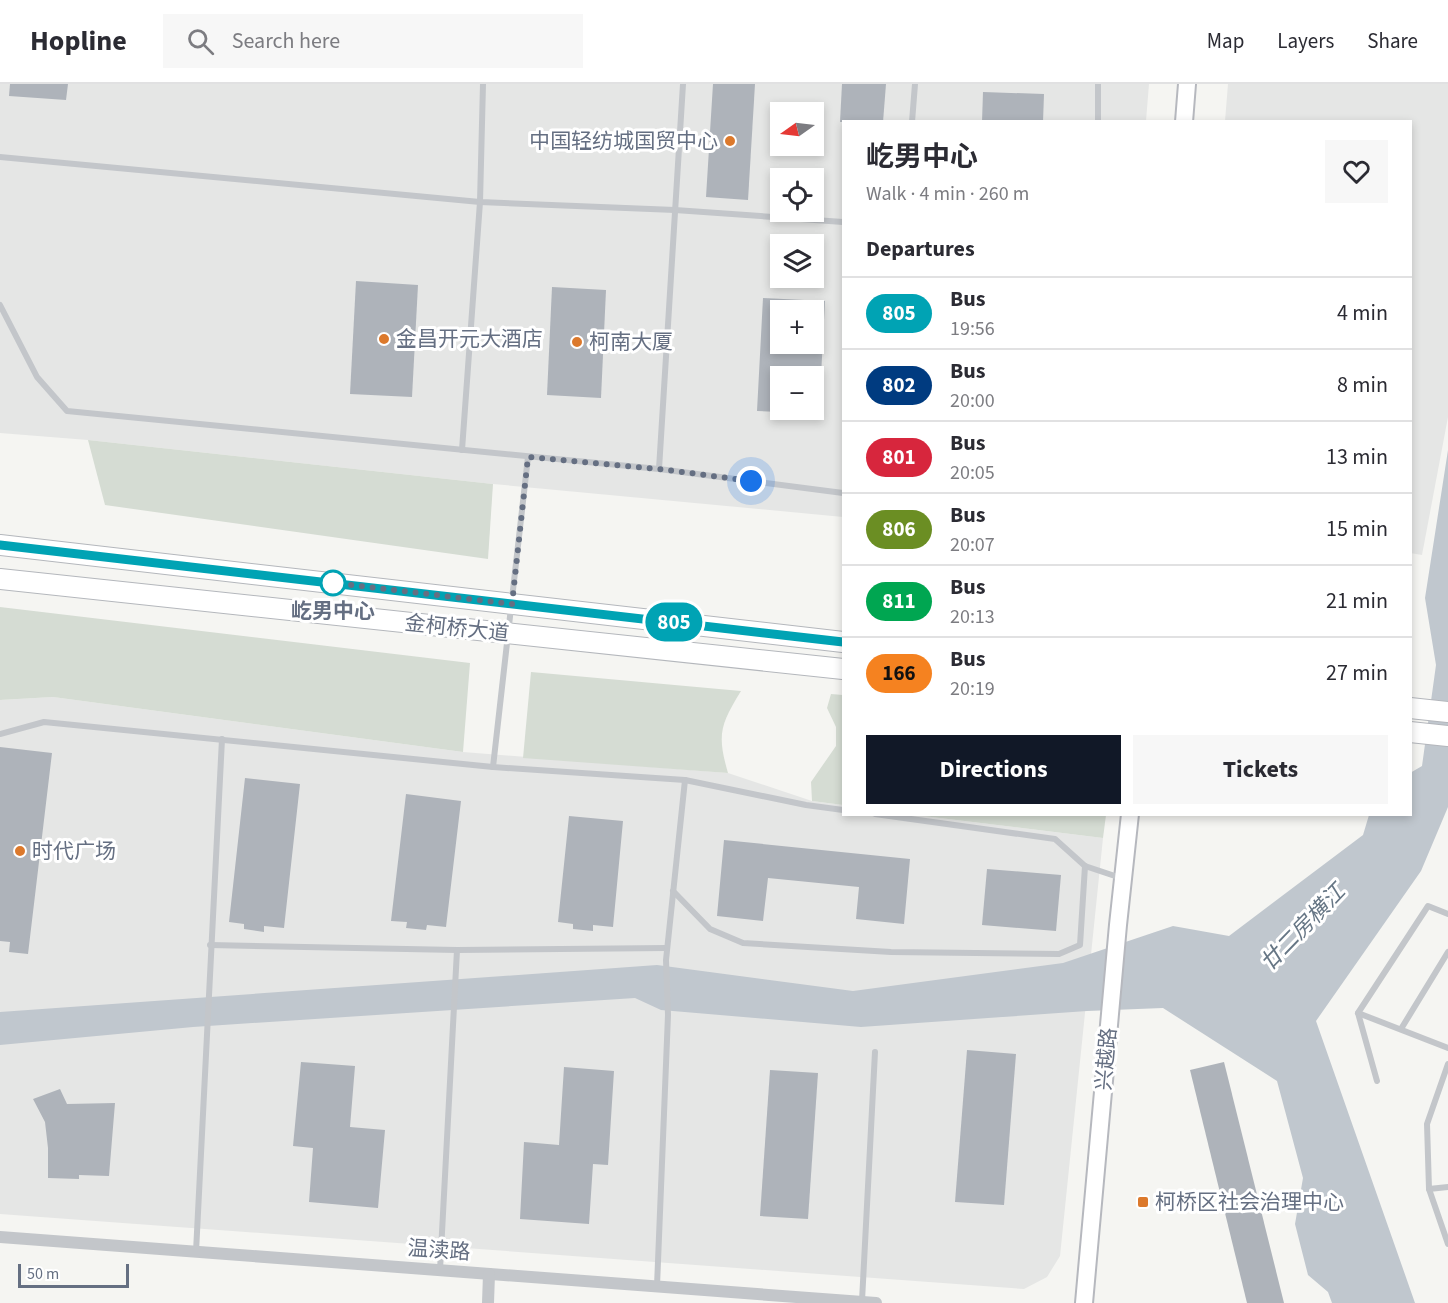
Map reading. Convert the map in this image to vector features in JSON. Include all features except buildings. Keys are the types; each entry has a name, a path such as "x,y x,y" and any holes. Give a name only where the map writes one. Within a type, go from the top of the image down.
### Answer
{"main road":[{"name":"金柯桥大道","path":"0,545 842,642"},
{"name":"金柯桥大道","path":"0,579 842,669"},
{"path":"1417,709 1448,712"},
{"path":"1414,732 1448,736"}],"street":[{"path":"1184,120 1187,84"},
{"name":"兴越路","path":"1084,1303 1130,816"},
{"name":"温渎路","path":"0,1237 876,1303"},
{"path":"488,1303 489,1274"}],"lane":[{"path":"462,450 480,202 483,84"},
{"path":"659,469 683,84"},
{"path":"912,120 915,84"},
{"path":"1098,84 1098,120"},
{"path":"0,157 480,202 675,210 842,222"},
{"path":"0,305 37,377 67,411 659,469 842,493"},
{"path":"493,767 528,457"},
{"path":"0,734 44,722 493,767 685,780 806,805 842,810"},
{"path":"196,1252 222,740"},
{"path":"657,1287 669,1015 666,960 685,780"},
{"path":"888,816 1055,839 1085,866 1124,879"},
{"path":"673,891 710,930 743,943 891,952 1059,954 1080,945 1085,866"},
{"path":"1377,1081 1358,1013 1428,906 1448,914"},
{"path":"210,945 457,950 667,948"},
{"path":"440,1270 457,950"},
{"path":"1401,1029 1448,952"},
{"path":"1358,1013 1448,1048"},
{"path":"862,1302 875,1052"},
{"path":"1448,1064 1427,1124 1429,1189 1448,1244"},
{"path":"1429,1189 1448,1187"}],"shaded area":[{"path":"0,84 1149,84 1146,120 842,120 842,517 493,484 88,440 0,433"},
{"path":"1228,84 1448,84 1448,417 1422,555 1412,553 1412,120 1225,120"},
{"path":"88,440 493,484 488,559 105,505"},
{"path":"0,607 470,663 463,752 53,697 0,700"},
{"path":"531,672 741,691 722,731 722,749 728,773 523,758"},
{"path":"831,694 842,695 842,805 812,801 811,782 836,746 836,727 827,708"},
{"path":"53,697 463,752 728,773 812,801 842,805 842,816 923,816 1103,838 1060,1256 1047,1277 1024,1289 0,1214 0,700"},
{"path":"923,816 1106,816 1103,838"}],"water":[{"name":"廿二房横江","path":"1448,450 1448,807 1421,871 1316,1021 1415,1303 1332,1303 1328,1292 1308,1275 1295,1224 1303,1178 1277,1081 1163,1008 861,1027 661,1010 635,998 193,1027 0,1045 0,1012 657,965 853,991 1063,963 1173,926 1229,936 1363,835 1369,816 1412,816 1412,772 1422,766 1436,665 1425,598"}],"bus line":[{"name":"805","path":"0,545 842,642"}],"place":[{"name":"中国轻纺城国贸中心","path":"730,141"},
{"name":"金昌开元大酒店","path":"384,339"},
{"name":"柯南大厦","path":"577,342"},
{"name":"屹男中心","path":"333,583"},
{"name":"时代广场","path":"20,851"},
{"name":"柯桥区社会治理中心","path":"1143,1202"}],"route":[{"path":"333,583 326,582 512,604 528,457 659,469 751,481"}]}
